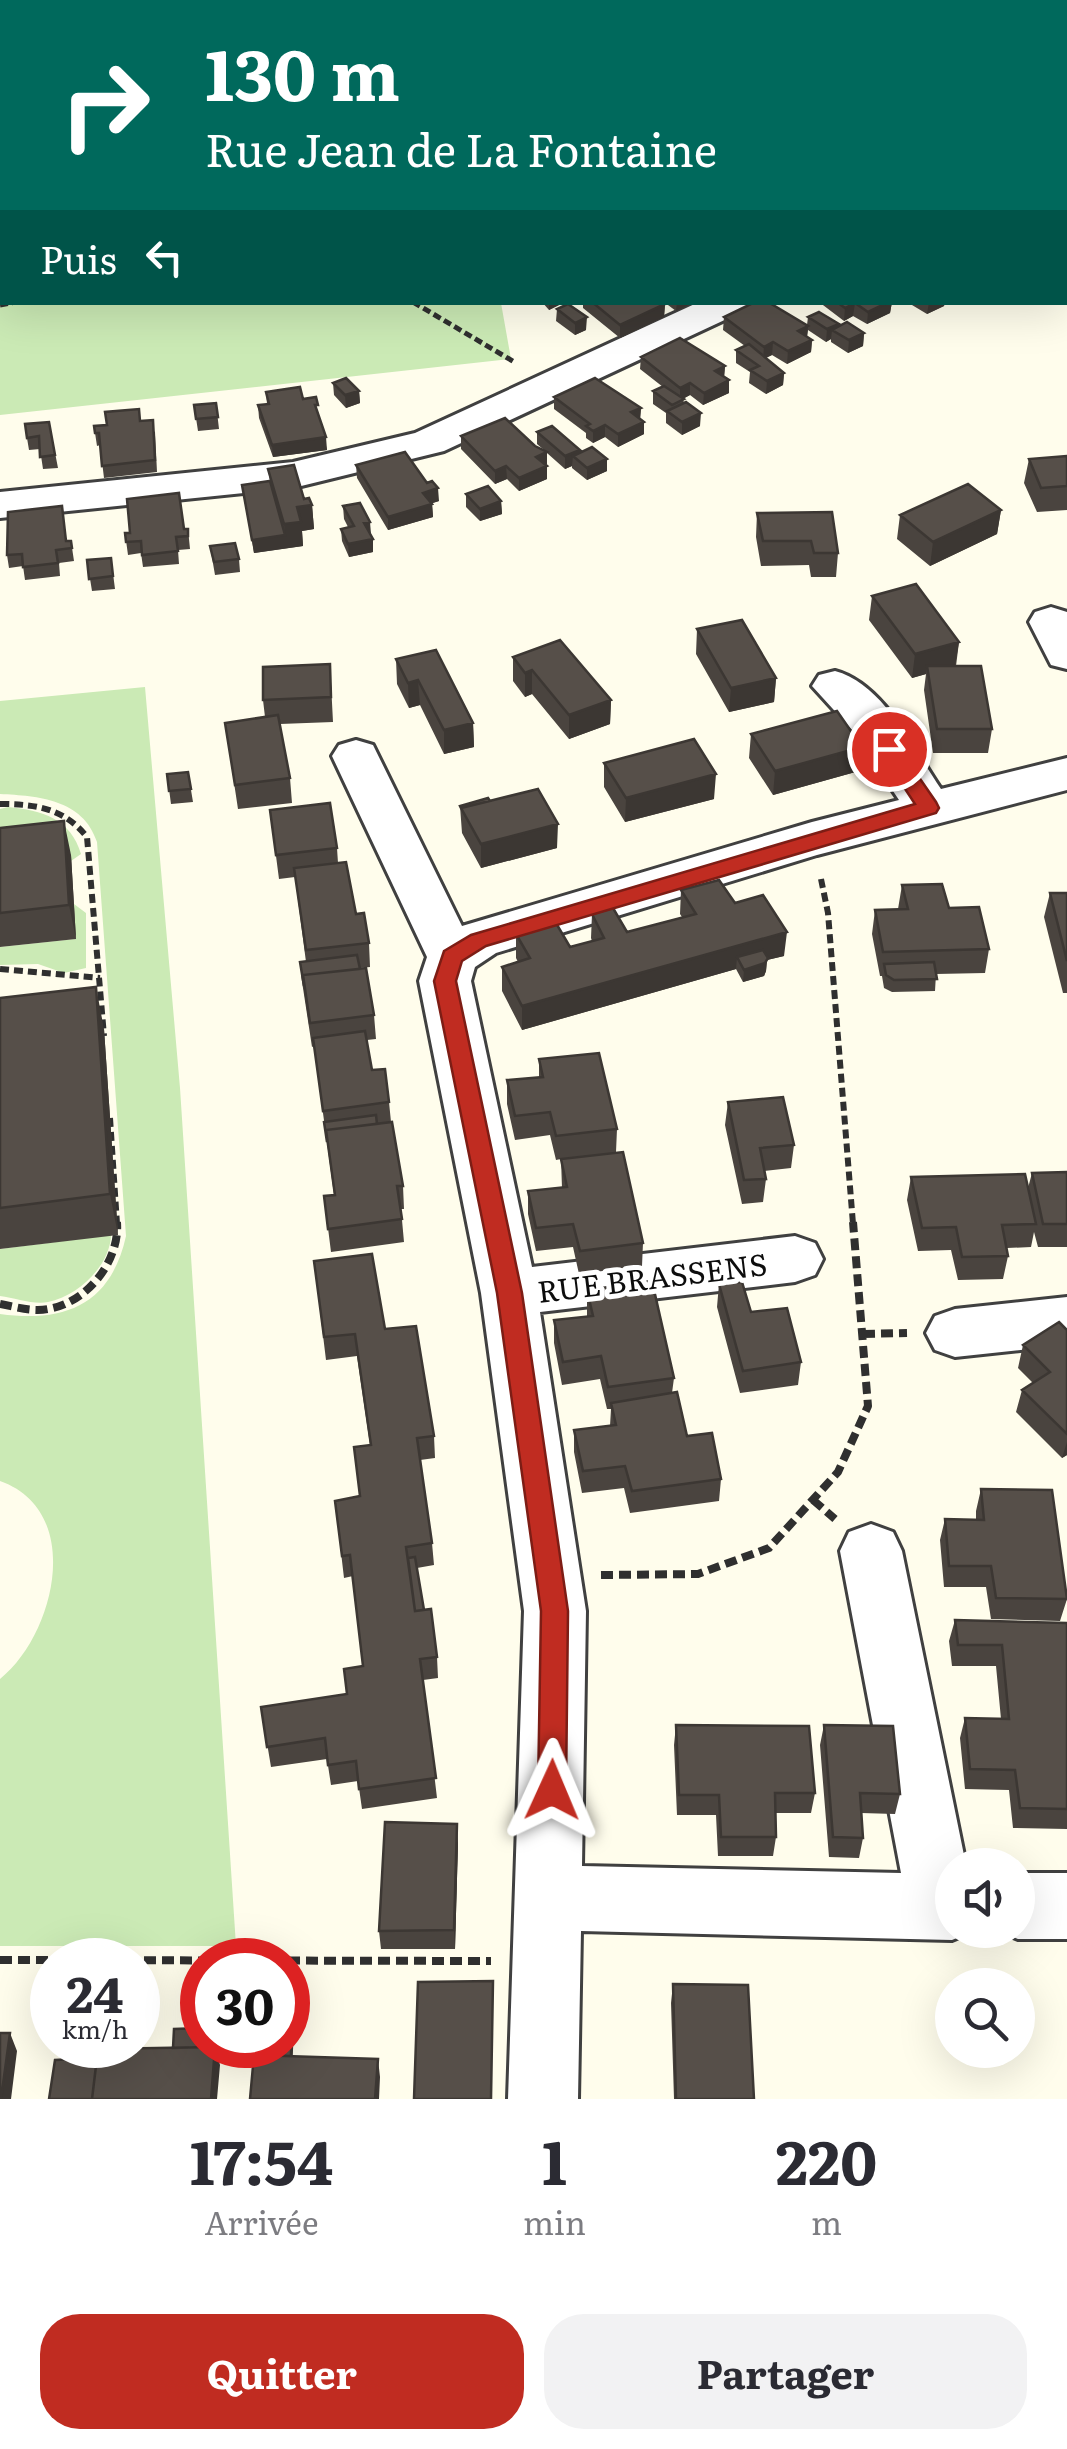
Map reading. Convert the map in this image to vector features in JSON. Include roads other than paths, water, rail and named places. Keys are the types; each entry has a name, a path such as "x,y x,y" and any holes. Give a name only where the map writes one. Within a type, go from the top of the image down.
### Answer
{"street":[{"path":"0,505 293,475 428,442 726,305"},
{"path":"835,686 870,720 929,808"},
{"path":"356,756 452,957"},
{"path":"543,2099 555,1611 509,1293 445,981 452,957 478,940 812,839 1067,774"},
{"name":"RUE BRASSENS","path":"509,1293 795,1259"},
{"path":"955,1332 1067,1322"},
{"path":"870,1551 935,1851"},
{"path":"1035,1906 1067,1906"},
{"path":"549,1930 935,1907"}]}
